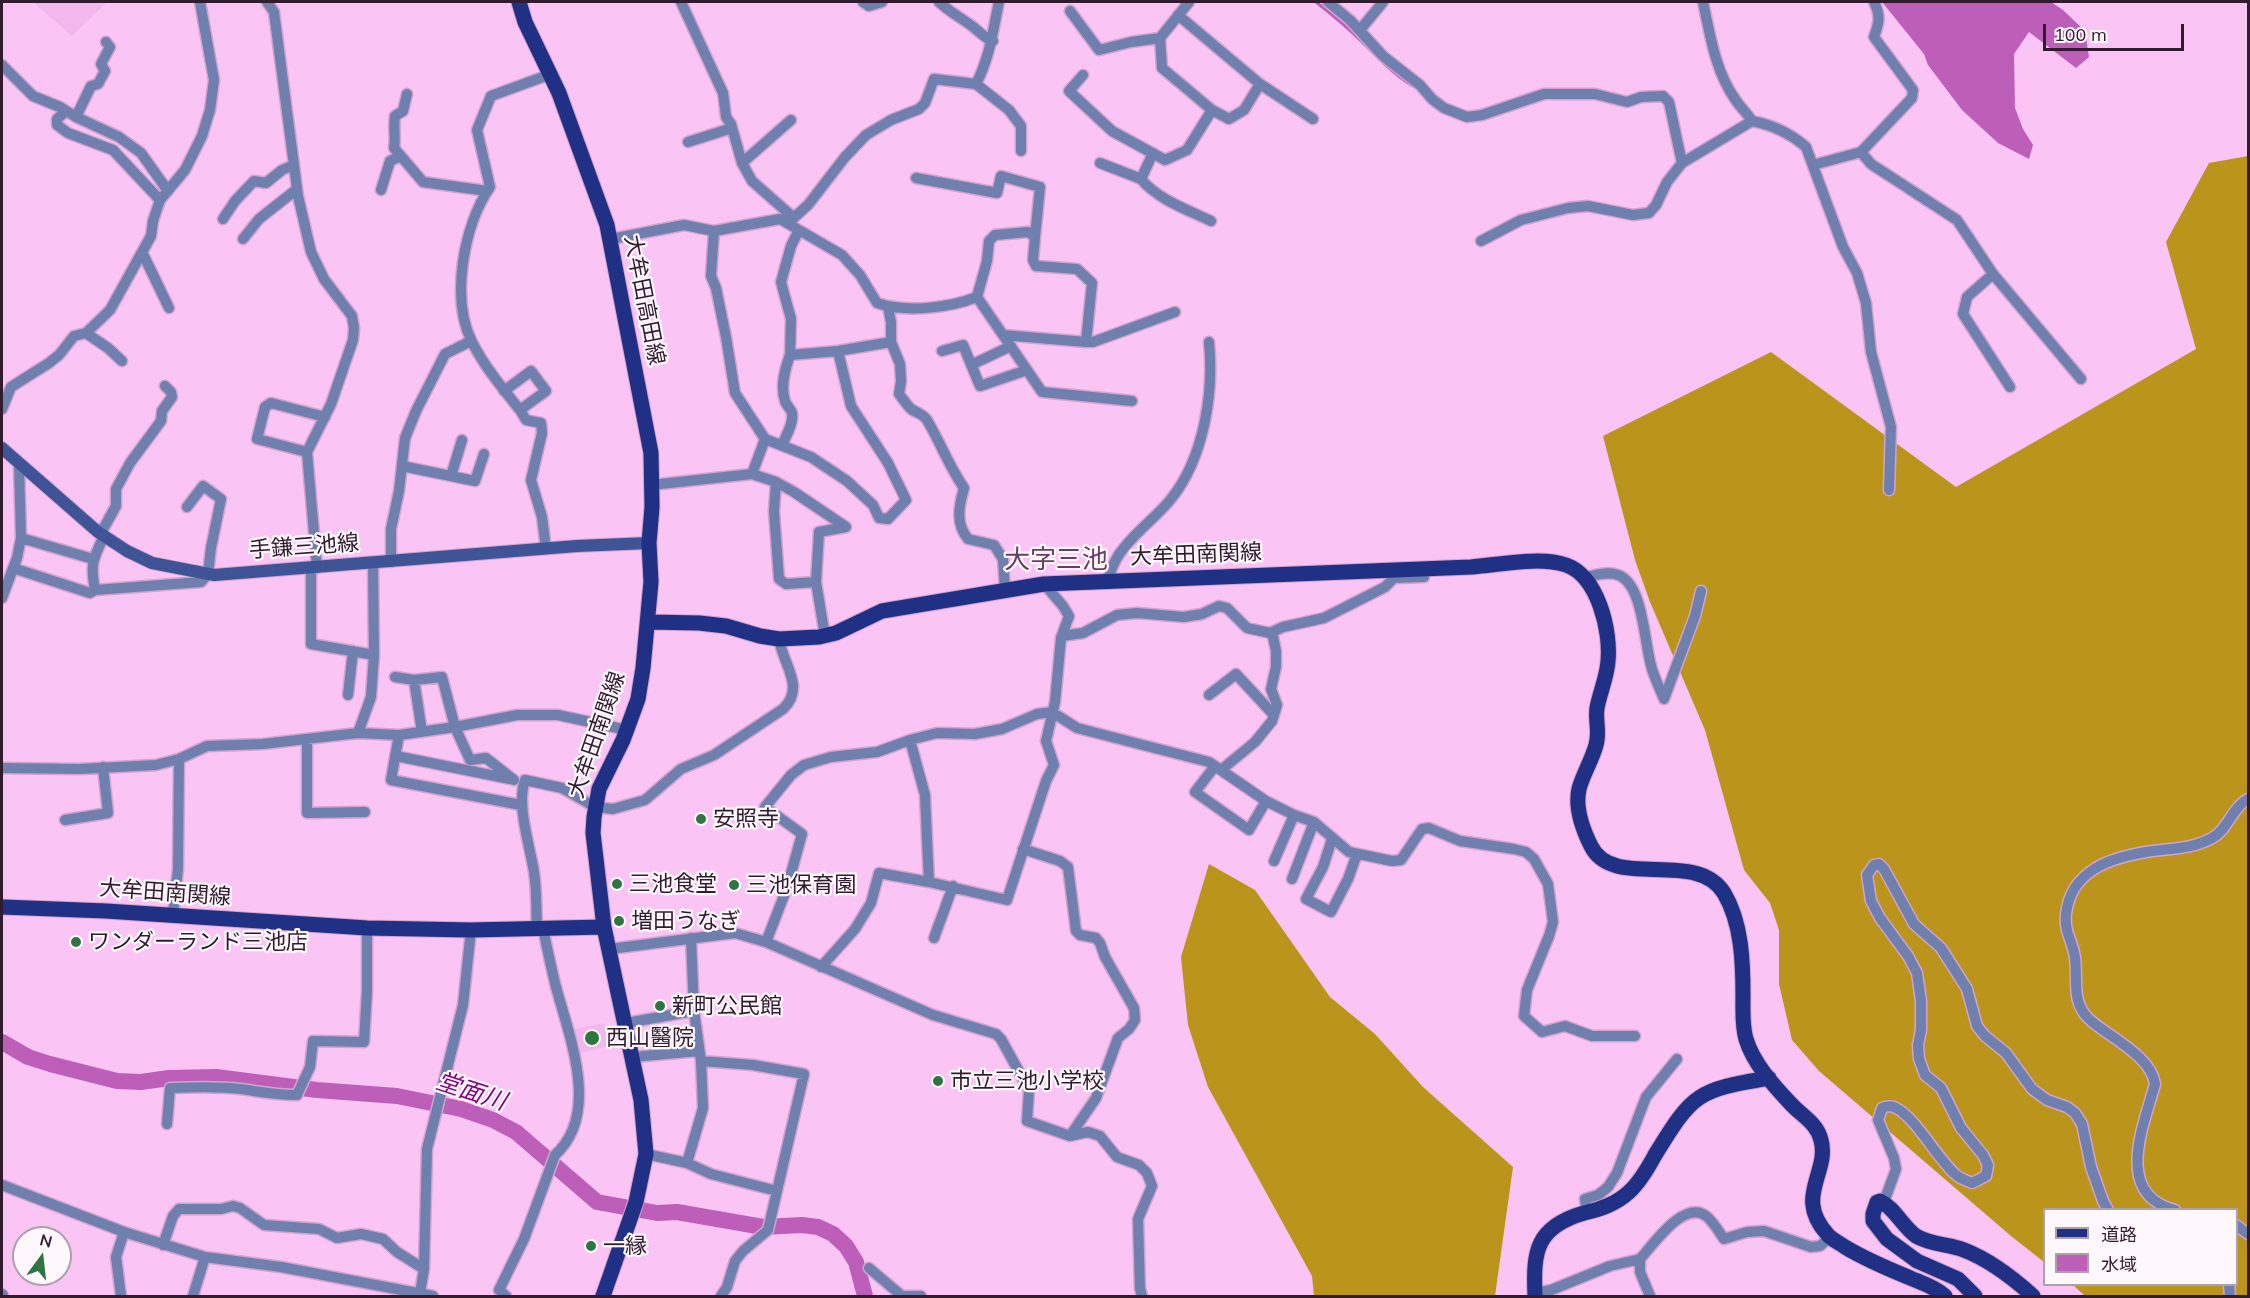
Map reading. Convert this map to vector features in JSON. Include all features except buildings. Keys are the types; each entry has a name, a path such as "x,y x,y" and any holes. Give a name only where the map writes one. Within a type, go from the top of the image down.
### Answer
{"main road":[{"name":"大牟田高田線","path":"519,2 525,22 550,74 584,165 598,195 611,239 651,453 649,622"},
{"name":"手鎌三池線","path":"2,448 103,535 127,551 152,563 208,574 649,543"},
{"name":"大牟田南関線","path":"2,907 173,915 367,928 471,930 604,927 593,833 595,807 599,789 627,730 638,699 649,622 708,624 779,639 825,636 882,611 1044,585 1540,562 1565,564 1586,577"},
{"path":"1586,577 1599,603 1606,635 1608,660 1597,710 1597,744 1578,797 1586,833 1598,856 1614,864 1642,871 1685,870 1703,875 1715,882 1724,892 1734,917 1740,945 1745,1038 1753,1056 1769,1078 1791,1104 1814,1124 1821,1137 1823,1149 1815,1182 1812,1204 1814,1212 1830,1237 1863,1257 1932,1286 1945,1296"},
{"path":"603,1296 636,1202 646,1154 641,1100 604,927"},
{"path":"1535,1295 1536,1257 1540,1243 1551,1228 1563,1219 1616,1202 1630,1191 1680,1115 1693,1101 1708,1091 1725,1085 1769,1078"},
{"path":"1975,1296 1958,1279 1917,1261 1887,1239 1873,1221 1876,1202 1888,1204 1909,1230 1918,1237 1964,1250 2005,1272 2033,1296"}],"street":[{"path":"2,409 6,384 59,355 74,336 86,333 110,310 151,236 153,221 164,196 185,170 202,136 210,110 213,71 200,2"},
{"path":"267,2 274,12 297,189 311,252 324,279 351,316 354,328 353,340 325,417 307,452 314,568 311,644 374,655"},
{"path":"681,2 723,93 726,117 732,128 742,163 752,181 791,221 798,232 842,255 860,275 877,303 888,307 910,310 967,301 977,297"},
{"path":"863,2 869,6 882,2"},
{"path":"939,2 951,14 973,26 985,38 993,41"},
{"path":"976,84 985,68 993,41 999,2"},
{"path":"1070,11 1099,50 1160,38 1189,2"},
{"path":"1328,2 1360,30 1383,56 1420,85 1432,99 1444,108 1467,117 1482,115 1544,94 1594,94 1627,102 1641,97 1663,96 1669,102 1682,163"},
{"path":"1360,30 1383,2"},
{"path":"1703,2 1714,52 1725,80 1734,99 1752,121"},
{"path":"1813,165 1861,152 1912,98 1913,90 1874,37 1880,20 1880,13 1874,2"},
{"path":"1178,15 1260,84 1313,119"},
{"path":"1160,38 1162,68 1212,110 1229,119 1244,110 1260,84"},
{"path":"76,117 92,86 98,84 105,71 101,64 110,47 106,42"},
{"path":"2,65 33,96 119,137 141,153 164,196"},
{"path":"546,549 542,517 531,480 542,433 541,423 526,420 471,341 461,289 462,262 479,202 490,187 477,130 491,96 550,74"},
{"path":"1083,75 1069,91 1112,131 1164,160 1187,150 1212,110"},
{"path":"791,221 808,205 845,157 867,135 891,120 919,109 925,103 934,79 976,84 1009,110 1021,126 1022,151"},
{"path":"407,94 403,111 395,116 394,148 423,182 487,191"},
{"path":"66,111 57,119 57,125 68,133 113,150 164,196"},
{"path":"742,163 791,120"},
{"path":"1480,241 1521,220 1568,208 1588,206 1633,215 1649,213 1656,205 1666,182 1682,163 1752,121 1765,123 1793,136 1806,147 1843,247 1857,273 1866,303 1871,352 1891,427 1888,452 1889,490"},
{"path":"688,142 732,128"},
{"path":"1861,152 1870,164 1957,220 1993,274 2080,379"},
{"path":"1141,179 1153,153"},
{"path":"381,190 390,161 401,156"},
{"path":"1100,163 1141,179 1175,203 1211,221"},
{"path":"223,219 235,201 254,181 267,183 282,170 294,165"},
{"path":"916,178 997,193 1001,176 1040,187 1033,260 1036,266 1077,269 1092,283 1086,342"},
{"path":"243,239 259,219 297,189"},
{"path":"611,239 684,225 714,231 780,219 791,221"},
{"path":"714,231 711,276 716,288 735,393 765,439 811,457 847,481 873,505 879,518 888,519 906,500 888,463 851,406 838,351"},
{"path":"782,445 791,424 792,413 785,403 783,393 784,376 790,355 791,319 781,282 791,246 798,232"},
{"path":"977,297 987,261 989,241 995,235 1028,232 1035,237"},
{"path":"142,252 169,308"},
{"path":"1993,274 1966,297 1963,314 2010,387"},
{"path":"977,297 1042,392 1132,401"},
{"path":"888,307 891,342 900,364 899,394 912,409 925,417 947,456 953,472 964,488 958,511 962,531 968,539 994,545 1004,559 1005,591"},
{"path":"1003,334 1093,342 1175,312"},
{"path":"86,333 123,362"},
{"path":"391,562 391,529 405,438 445,354 471,341"},
{"path":"790,355 838,351 891,342"},
{"path":"1107,581 1118,556 1171,498 1191,467 1206,414 1212,372 1209,342"},
{"path":"942,351 963,345 980,386 1027,370"},
{"path":"972,365 1011,346"},
{"path":"504,391 531,371 546,392 520,410"},
{"path":"95,590 92,572 93,559 116,506 116,489 130,463 162,421 162,411 172,397 171,392 165,386"},
{"path":"307,452 257,439 265,407 271,403 325,417"},
{"path":"752,474 765,439"},
{"path":"451,476 462,440"},
{"path":"402,465 475,481 484,454"},
{"path":"3,592 13,568 21,538 19,465"},
{"path":"651,485 752,474 776,482 794,492 846,527 819,532 816,582 825,636"},
{"path":"776,482 774,511 779,579 786,584 816,582"},
{"path":"13,568 90,593 95,590 201,582 208,574 221,499 203,486 187,507"},
{"path":"21,538 93,559"},
{"path":"358,733 371,697 374,655 373,563"},
{"path":"1062,636 1083,633 1117,615 1137,613 1184,617 1202,614 1219,606 1227,608 1247,628 1259,632 1272,632 1283,627 1323,618 1385,587 1394,578 1424,577 1425,569"},
{"path":"1586,577 1608,573 1620,575 1630,585 1637,597 1652,669 1664,699 1695,616 1701,591"},
{"path":"821,967 855,929 871,903 879,873 953,886 1007,900 1046,781 1054,765 1046,741 1062,636 1069,616 1044,585"},
{"path":"1266,801 1249,830 1195,792 1218,768 1255,742 1266,730 1274,715 1277,705 1271,689 1276,667 1276,651 1272,632"},
{"path":"396,756 562,788 595,807 613,809 645,800 681,769 714,755 783,710 790,702 794,688 791,672 782,653 779,639"},
{"path":"348,695 353,651"},
{"path":"1209,695 1236,674 1274,715"},
{"path":"396,677 414,680 442,677 455,728 470,760 486,758 519,780 540,928 579,1072 577,1114 573,1129 562,1149 555,1155 524,1239 498,1290 506,1296"},
{"path":"414,680 422,732"},
{"path":"766,942 787,888 802,834 765,807 791,775 804,765 831,757 877,752 937,733 975,734 1002,729 1037,714 1052,712 1077,728 1209,762 1266,801 1314,822 1349,852 1392,861 1401,860 1422,829 1429,828 1460,841 1526,852 1534,859 1548,884 1553,922 1550,936 1527,990 1524,1016 1542,1032 1565,1026 1592,1036 1635,1036"},
{"path":"2,768 156,765 179,759 207,746 247,745 358,733 399,735 455,728 517,715 558,715 627,730"},
{"path":"399,735 391,780 521,805"},
{"path":"307,739 307,813 365,812"},
{"path":"910,740 925,795 929,882"},
{"path":"173,915 178,869 179,759"},
{"path":"65,820 108,813 103,767"},
{"path":"2170,1208 2157,1202 2143,1187 2137,1172 2136,1153 2155,1084 2154,1074 2145,1062 2086,1016 2081,1008 2077,999 2075,957 2067,935 2066,913 2073,889 2084,874 2099,865 2145,852 2195,846 2215,837 2242,802 2248,799"},
{"path":"1274,861 1294,815"},
{"path":"1292,879 1314,822"},
{"path":"1332,839 1323,867 1306,899 1331,912 1348,879 1356,854"},
{"path":"1023,849 1060,861 1068,867 1076,931 1080,935 1096,938 1100,943 1105,957 1134,1008 1135,1020 1129,1029 1118,1038 1096,1098 1070,1136"},
{"path":"1884,1202 1896,1170 1894,1158 1878,1120 1882,1108 1887,1106 1895,1107 1907,1117 1946,1166 1958,1177 1972,1183 1986,1176 1988,1165 1983,1155 1961,1128 1941,1088 1925,1075 1919,1059 1921,1001 1917,973 1871,901 1867,875 1874,865 1879,864 1914,924 1941,948 1967,989 1977,1026 1985,1036 2006,1053 2032,1089 2047,1100 2067,1107 2075,1113 2082,1124 2091,1167 2107,1208"},
{"path":"934,938 953,886"},
{"path":"166,1124 170,1088 210,1086 272,1095 297,1095 310,1067 313,1041 363,1042 367,991 367,928"},
{"path":"420,1293 424,1269 427,1149 463,1005 471,930"},
{"path":"610,949 735,933 766,942 933,1014 996,1034 1029,1090 1027,1121 1070,1136 1088,1132 1100,1136 1117,1157 1139,1165 1147,1173 1152,1186 1138,1219 1142,1296"},
{"path":"687,1163 703,1108 700,1056 694,1011 691,939"},
{"path":"626,1023 694,1011"},
{"path":"633,1057 700,1056 804,1074 769,1225 735,1261 727,1287 721,1296"},
{"path":"1587,1213 1585,1199 1598,1195 1617,1173 1646,1097 1677,1059"},
{"path":"646,1154 687,1163 711,1174 777,1191"},
{"path":"2,1185 124,1232 205,1257 281,1267 433,1296"},
{"path":"163,1245 173,1216 179,1209 221,1209 233,1206 240,1208 264,1225 319,1229 337,1238 361,1233 383,1239 397,1252 424,1269"},
{"path":"1535,1295 1610,1266 1640,1259 1673,1222 1682,1215 1694,1212 1706,1215 1724,1239 1747,1232 1764,1231 1811,1247 1820,1246 1830,1237"},
{"path":"121,1296 116,1257 124,1232"},
{"path":"193,1296 205,1257"},
{"path":"1640,1259 1640,1272 1650,1296"},
{"path":"869,1268 902,1296 921,1296"}],"shaded area":[{"path":"33,2 107,2 72,36"},
{"path":"2248,156 2248,1296 2085,1296 2074,1286 2238,1286 2238,1208 2043,1208 2043,1261 1819,1071 1792,1040 1779,984 1779,930 1770,903 1744,870 1705,730 1650,602 1635,560 1603,436 1771,352 1956,487 2196,349 2166,242 2209,163"},
{"path":"1209,864 1255,890 1330,997 1375,1034 1423,1087 1513,1167 1495,1296 1314,1296 1312,1276 1208,1087 1188,1025 1181,957"},
{"name":"西山醫院","path":"604,1023 609,1046 580,1053 575,1029"}],"water":[{"path":"1882,2 2051,2 2085,31 2089,57 2076,68 2029,32 2014,54 2015,108 2023,129 2033,145 2029,159 1998,143 1962,110 1928,65 1924,54"}],"waterway":[{"path":"1316,2 1348,28 1393,72 1418,89"},
{"name":"堂面川","path":"2,1042 28,1057 117,1081 141,1082 169,1078 216,1077 317,1090 397,1096 461,1109 493,1120 516,1132 597,1202 657,1213 677,1212 763,1227 802,1225 818,1227 833,1234 846,1246 856,1262 865,1296"}],"place":[{"name":"安照寺","path":"701,819"},
{"name":"三池食堂","path":"617,884"},
{"name":"三池保育園","path":"734,885"},
{"name":"増田うなぎ","path":"619,921"},
{"name":"ワンダーランド三池店","path":"76,942"},
{"name":"新町公民館","path":"660,1006"},
{"name":"西山醫院","path":"592,1038"},
{"name":"市立三池小学校","path":"938,1081"},
{"name":"一縁","path":"591,1246"}],"district":[{"name":"大字三池","path":"1056,560"}]}
